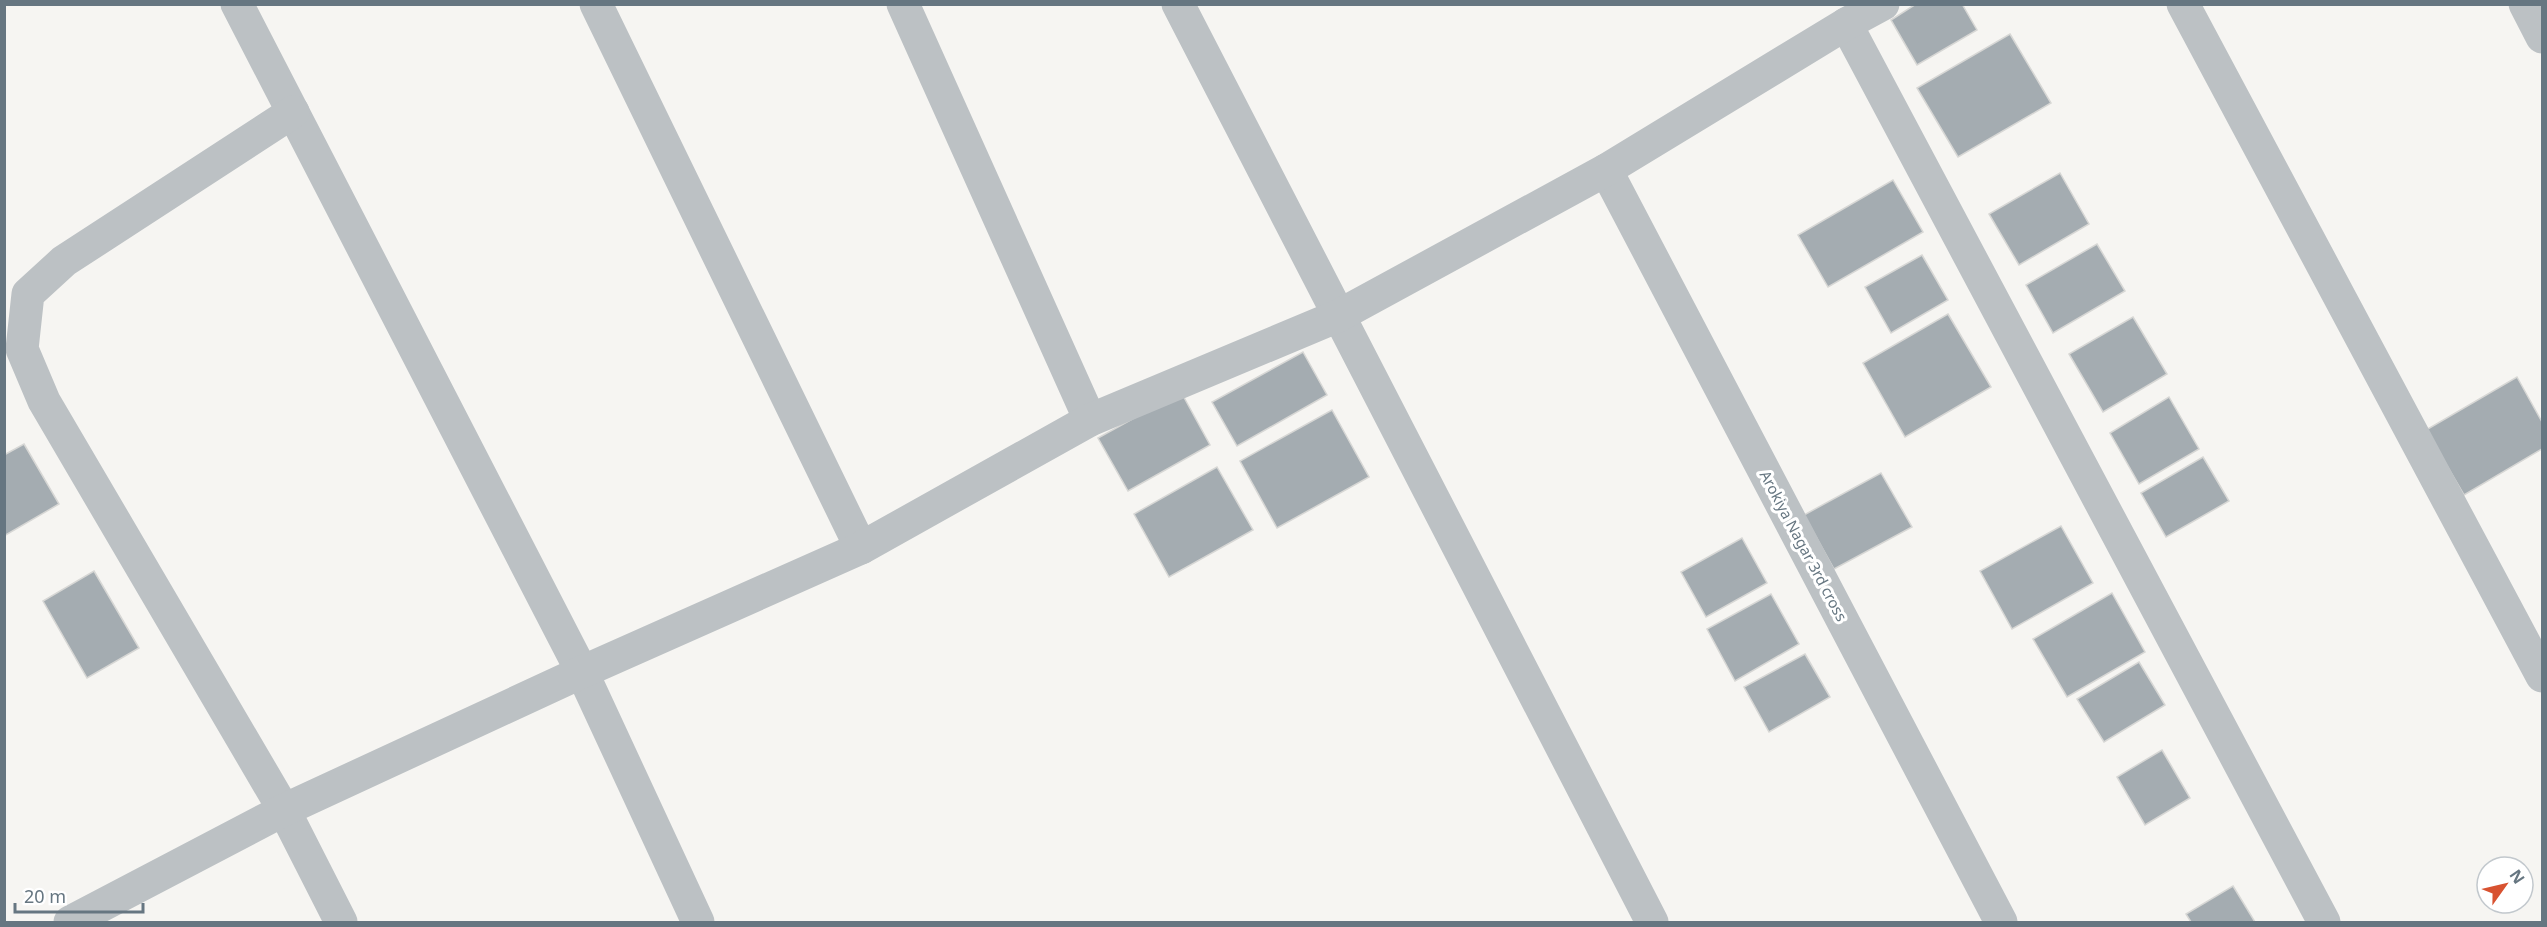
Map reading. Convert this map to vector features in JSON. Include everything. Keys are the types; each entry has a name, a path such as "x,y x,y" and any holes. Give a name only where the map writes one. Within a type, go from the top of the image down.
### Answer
{"street":[{"path":"237,4 582,672 698,922"},
{"path":"596,4 861,548"},
{"path":"903,4 1090,420"},
{"path":"1178,4 1652,922"},
{"path":"70,922 284,810 582,672 861,548 1090,420 1338,316 1606,170 1882,4"},
{"path":"2183,4 2542,676"},
{"path":"2525,4 2542,38"},
{"path":"1846,24 2324,922"},
{"path":"293,112 64,261 28,294 22,350 44,401 284,810 341,922"},
{"name":"Arokiya Nagar 3rd cross","path":"1606,170 2001,922"}],"building":[{"path":"1916,4 1962,4 1977,30 1917,65 1891,20"},
{"path":"2010,34 2051,103 1958,157 1917,88"},
{"path":"2060,173 2089,224 2019,265 1989,214"},
{"path":"1893,180 1923,232 1828,287 1798,235"},
{"path":"2097,244 2125,291 2053,333 2026,285"},
{"path":"1922,255 1948,300 1891,333 1865,287"},
{"path":"1948,314 1991,387 1905,437 1863,363"},
{"path":"2133,317 2167,374 2103,412 2069,354"},
{"path":"1303,352 1327,395 1237,446 1212,402"},
{"path":"2517,377 2542,422 2542,449 2464,495 2426,430"},
{"path":"1181,392 1210,445 1128,491 1098,438"},
{"path":"2169,397 2199,449 2139,484 2110,433"},
{"path":"1332,410 1369,477 1277,528 1240,461"},
{"path":"24,444 59,504 4,536 4,455"},
{"path":"2203,457 2229,501 2166,537 2141,493"},
{"path":"1217,467 1253,530 1169,577 1134,514"},
{"path":"1881,473 1912,527 1834,569 1804,515"},
{"path":"2061,526 2093,583 2012,629 1980,571"},
{"path":"1742,538 1767,583 1706,617 1681,572"},
{"path":"94,571 139,648 87,678 43,601"},
{"path":"2112,593 2145,652 2067,697 2033,639"},
{"path":"1771,594 1799,644 1735,681 1707,629"},
{"path":"1805,654 1830,697 1769,732 1744,687"},
{"path":"2139,662 2165,705 2104,742 2077,699"},
{"path":"2162,750 2190,798 2145,825 2117,777"},
{"path":"2233,886 2255,922 2191,922 2186,914"}]}
